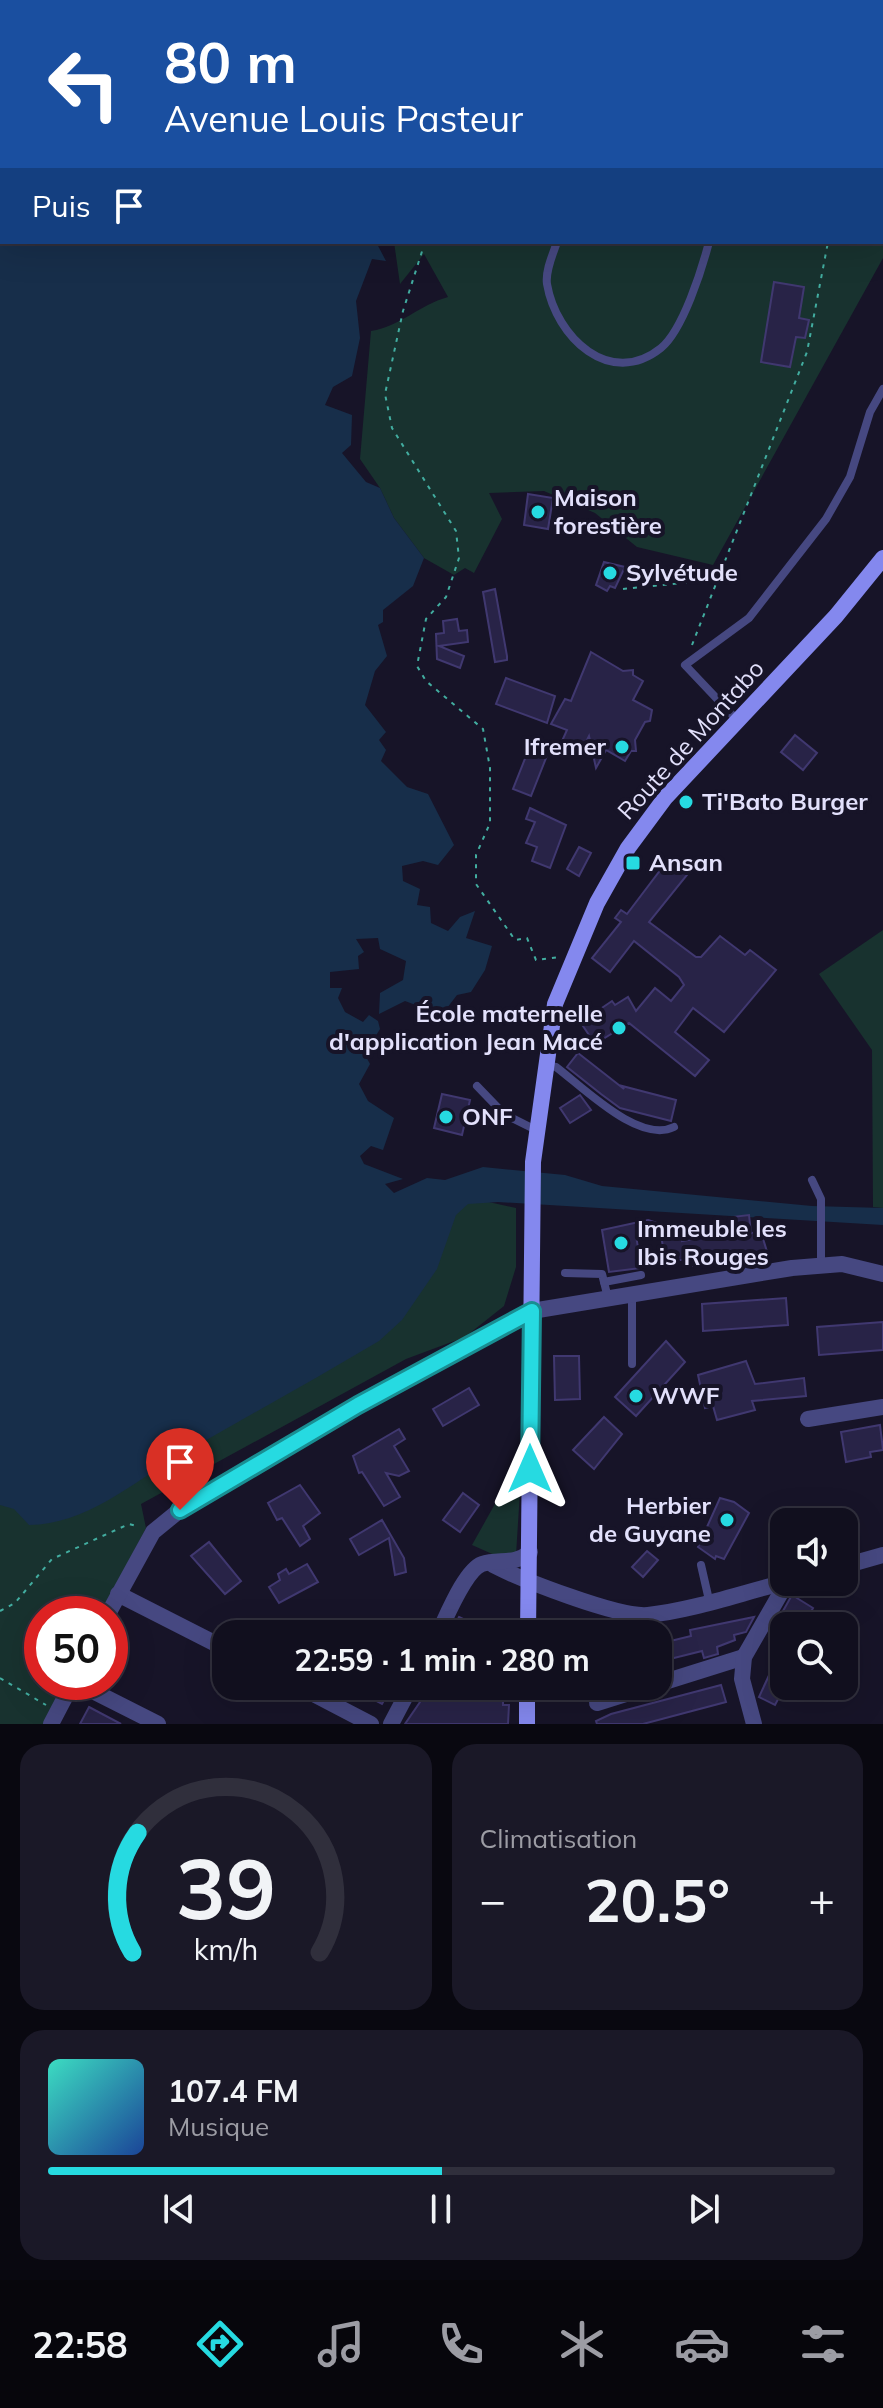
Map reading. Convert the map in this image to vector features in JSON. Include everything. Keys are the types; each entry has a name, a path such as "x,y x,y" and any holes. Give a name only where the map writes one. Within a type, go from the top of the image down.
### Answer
{"main road":[{"name":"Route de Montabo","path":"532,1311 536,1130 555,1004 573,954 628,848 665,798 836,616 883,558"},
{"path":"528,1620 532,1311"},
{"path":"527,1700 527,1724"}],"street":[{"path":"212,1642 118,1594 153,1532 180,1510 358,1405 532,1311 606,1290 632,1294 821,1265 863,1266 883,1274"},
{"path":"808,1419 883,1407"},
{"path":"446,1620 472,1571 482,1564 518,1561 530,1552"},
{"path":"858,1562 883,1555"},
{"path":"493,1565 529,1582 536,1581 606,1610 646,1615 770,1586"},
{"path":"754,1724 742,1679 744,1657 778,1596"},
{"path":"672,1680 744,1657"},
{"path":"54,1718 64,1700"},
{"path":"108,1700 152,1723"},
{"path":"325,1700 371,1724"},
{"path":"391,1724 404,1700"},
{"path":"597,1703 607,1700"}],"lane":[{"path":"556,244 546,280 563,328 571,339 603,359 638,363 664,346 698,284 708,244"},
{"path":"738,721 685,665 749,618 826,519 850,477 870,412 883,389"},
{"path":"544,1065 556,1067 624,1120 647,1131 665,1132 674,1127"},
{"path":"477,1086 504,1114 536,1130"},
{"path":"812,1180 821,1199 821,1265"},
{"path":"565,1273 599,1273 606,1290 641,1275"},
{"path":"632,1294 632,1364"},
{"path":"701,1565 709,1600"}],"path":[{"path":"424,244 403,311 385,394 392,428 456,531 459,558 446,597 426,619 417,666 426,681 448,703 483,729 490,768 490,823 476,855 476,884 515,940 527,938 536,960 573,954"},
{"path":"685,665 715,580 807,352 828,244"},
{"path":"623,589 715,580"},
{"path":"0,1611 22,1595 52,1559 129,1524 153,1532"},
{"path":"0,1678 54,1718"}],"green space":[{"path":"394,244 883,244 883,258 713,565 637,547 595,513 544,491 489,493 502,519 474,573 465,568 454,575 424,558 394,518 380,488 360,459 371,331 392,325 448,297 424,254 400,284"},
{"path":"883,930 883,1208 873,1207 872,1050 819,974"},
{"path":"475,1199 516,1208 516,1267 504,1306 465,1337 406,1359 141,1504 146,1528 110,1596 24,1596 24,1700 56,1700 43,1724 0,1724 0,1471 368,1219"},
{"path":"514,1459 522,1459 516,1555 499,1557 472,1545 505,1486"}],"water":[{"path":"0,244 377,244 386,261 372,259 356,301 360,338 352,376 333,387 325,405 352,415 351,445 342,453 366,482 380,488 394,518 424,558 413,586 383,610 383,622 378,625 387,656 375,671 365,705 386,732 379,740 386,750 381,761 407,787 428,794 454,845 438,865 423,861 402,866 403,881 420,889 417,905 430,907 431,923 448,931 460,917 475,911 466,938 492,946 485,970 471,992 457,995 447,1008 421,1007 405,1001 379,1014 380,993 403,980 406,961 380,949 378,938 356,939 364,952 358,956 359,969 330,972 330,988 342,988 338,998 345,1012 363,1022 369,1015 378,1021 380,1029 372,1042 358,1042 370,1064 359,1084 368,1101 394,1118 383,1150 371,1146 360,1156 364,1164 403,1179 385,1184 394,1193 427,1178 445,1180 483,1167 565,1175 602,1186 812,1206 883,1208 883,1225 498,1202 468,1204 456,1215 437,1269 402,1320 379,1341 88,1510 50,1523 29,1525 14,1509 0,1505"}],"building":[{"path":"774,282 804,287 799,318 809,320 805,338 796,337 790,367 761,362"},
{"name":"Maison forestière","path":"528,494 553,498 548,529 524,525"},
{"name":"Sylvétude","path":"604,562 625,567 615,588 610,586 607,591 596,585"},
{"path":"495,589 507,660 495,662 483,592"},
{"path":"457,619 459,631 467,630 468,642 439,646 464,656 460,668 437,659 436,634 444,633 443,621"},
{"path":"591,652 623,671 633,670 633,675 643,681 633,700 652,710 650,721 645,722 635,740 636,751 631,751 625,761 606,750 596,768 589,736 581,752 562,741 567,730 551,724 565,699 571,701"},
{"path":"506,678 555,696 547,723 496,704"},
{"path":"795,735 817,753 803,770 781,752"},
{"path":"532,741 550,748 531,796 513,789"},
{"path":"530,808 566,825 550,868 532,861 537,847 526,843 535,822 526,819"},
{"path":"579,847 591,853 579,876 567,869"},
{"path":"668,860 687,875 649,922 696,957 701,957 720,936 745,955 750,950 776,970 724,1032 693,1008 675,1032 709,1060 695,1076 629,1023 595,1044 583,1026 596,1018 593,1014 612,1001 615,1005 628,997 636,1011 655,988 671,1001 684,985 679,977 634,941 610,972 592,958 621,922 615,918 621,910 627,914"},
{"path":"578,1053 624,1089 622,1086 676,1100 671,1121 620,1108 567,1067"},
{"name":"ONF","path":"442,1094 470,1100 462,1135 434,1128"},
{"path":"580,1095 591,1110 570,1123 560,1108"},
{"path":"749,1215 751,1233 761,1232 768,1255 690,1266 689,1259 665,1262 661,1234 681,1231 682,1241 734,1232 732,1217"},
{"name":"Immeuble les Ibis Rouges","path":"648,1220 657,1223 658,1233 636,1235 641,1268 609,1272 602,1230"},
{"path":"786,1298 788,1325 703,1331 702,1304"},
{"path":"883,1322 883,1350 819,1355 817,1327"},
{"path":"666,1341 685,1362 636,1416 615,1397"},
{"path":"554,1356 579,1356 580,1399 555,1400"},
{"path":"746,1361 755,1384 804,1378 806,1396 752,1401 755,1410 717,1420 713,1406 705,1408 698,1375"},
{"path":"469,1388 479,1405 443,1426 433,1409"},
{"path":"604,1417 622,1434 594,1469 573,1450"},
{"path":"880,1425 883,1450 870,1452 871,1457 846,1462 841,1432"},
{"path":"399,1429 405,1439 394,1446 409,1471 399,1476 386,1473 400,1497 384,1506 362,1472 359,1473 353,1456"},
{"path":"300,1485 320,1513 303,1526 310,1539 300,1546 282,1518 277,1520 268,1503"},
{"path":"463,1493 479,1505 460,1532 443,1520"},
{"name":"Herbier de Guyane","path":"720,1498 734,1502 749,1513 724,1559 716,1556 715,1559 698,1547"},
{"path":"382,1520 404,1558 406,1572 395,1575 389,1538 359,1555 350,1539"},
{"path":"209,1542 241,1581 225,1594 191,1556"},
{"path":"647,1551 658,1560 643,1577 632,1567"},
{"path":"307,1564 318,1582 279,1603 269,1587 280,1580 278,1574 286,1569 289,1574"},
{"path":"791,1596 813,1608 811,1612 782,1612"},
{"path":"754,1617 746,1632 734,1635 735,1640 717,1647 718,1654 704,1658 702,1651 672,1658 672,1641 691,1636 690,1630"},
{"path":"770,1673 770,1700 778,1700 775,1705 759,1697"},
{"path":"721,1685 726,1702 643,1724 597,1724 596,1721 611,1714"},
{"path":"421,1700 503,1700 503,1705 509,1705 508,1724 405,1724"},
{"path":"89,1707 121,1724 80,1724"}],"place":[{"name":"Maison forestière","path":"538,512"},
{"name":"Sylvétude","path":"610,573"},
{"name":"Ifremer","path":"622,747"},
{"name":"Ti'Bato Burger","path":"686,802"},
{"name":"Ansan","path":"633,863"},
{"name":"École maternelle d'application Jean Macé","path":"619,1028"},
{"name":"ONF","path":"446,1117"},
{"name":"Immeuble les Ibis Rouges","path":"621,1243"},
{"name":"WWF","path":"636,1396"},
{"name":"Herbier de Guyane","path":"727,1520"}],"route":[{"path":"180,1510 358,1405 532,1311 530,1469"}]}
